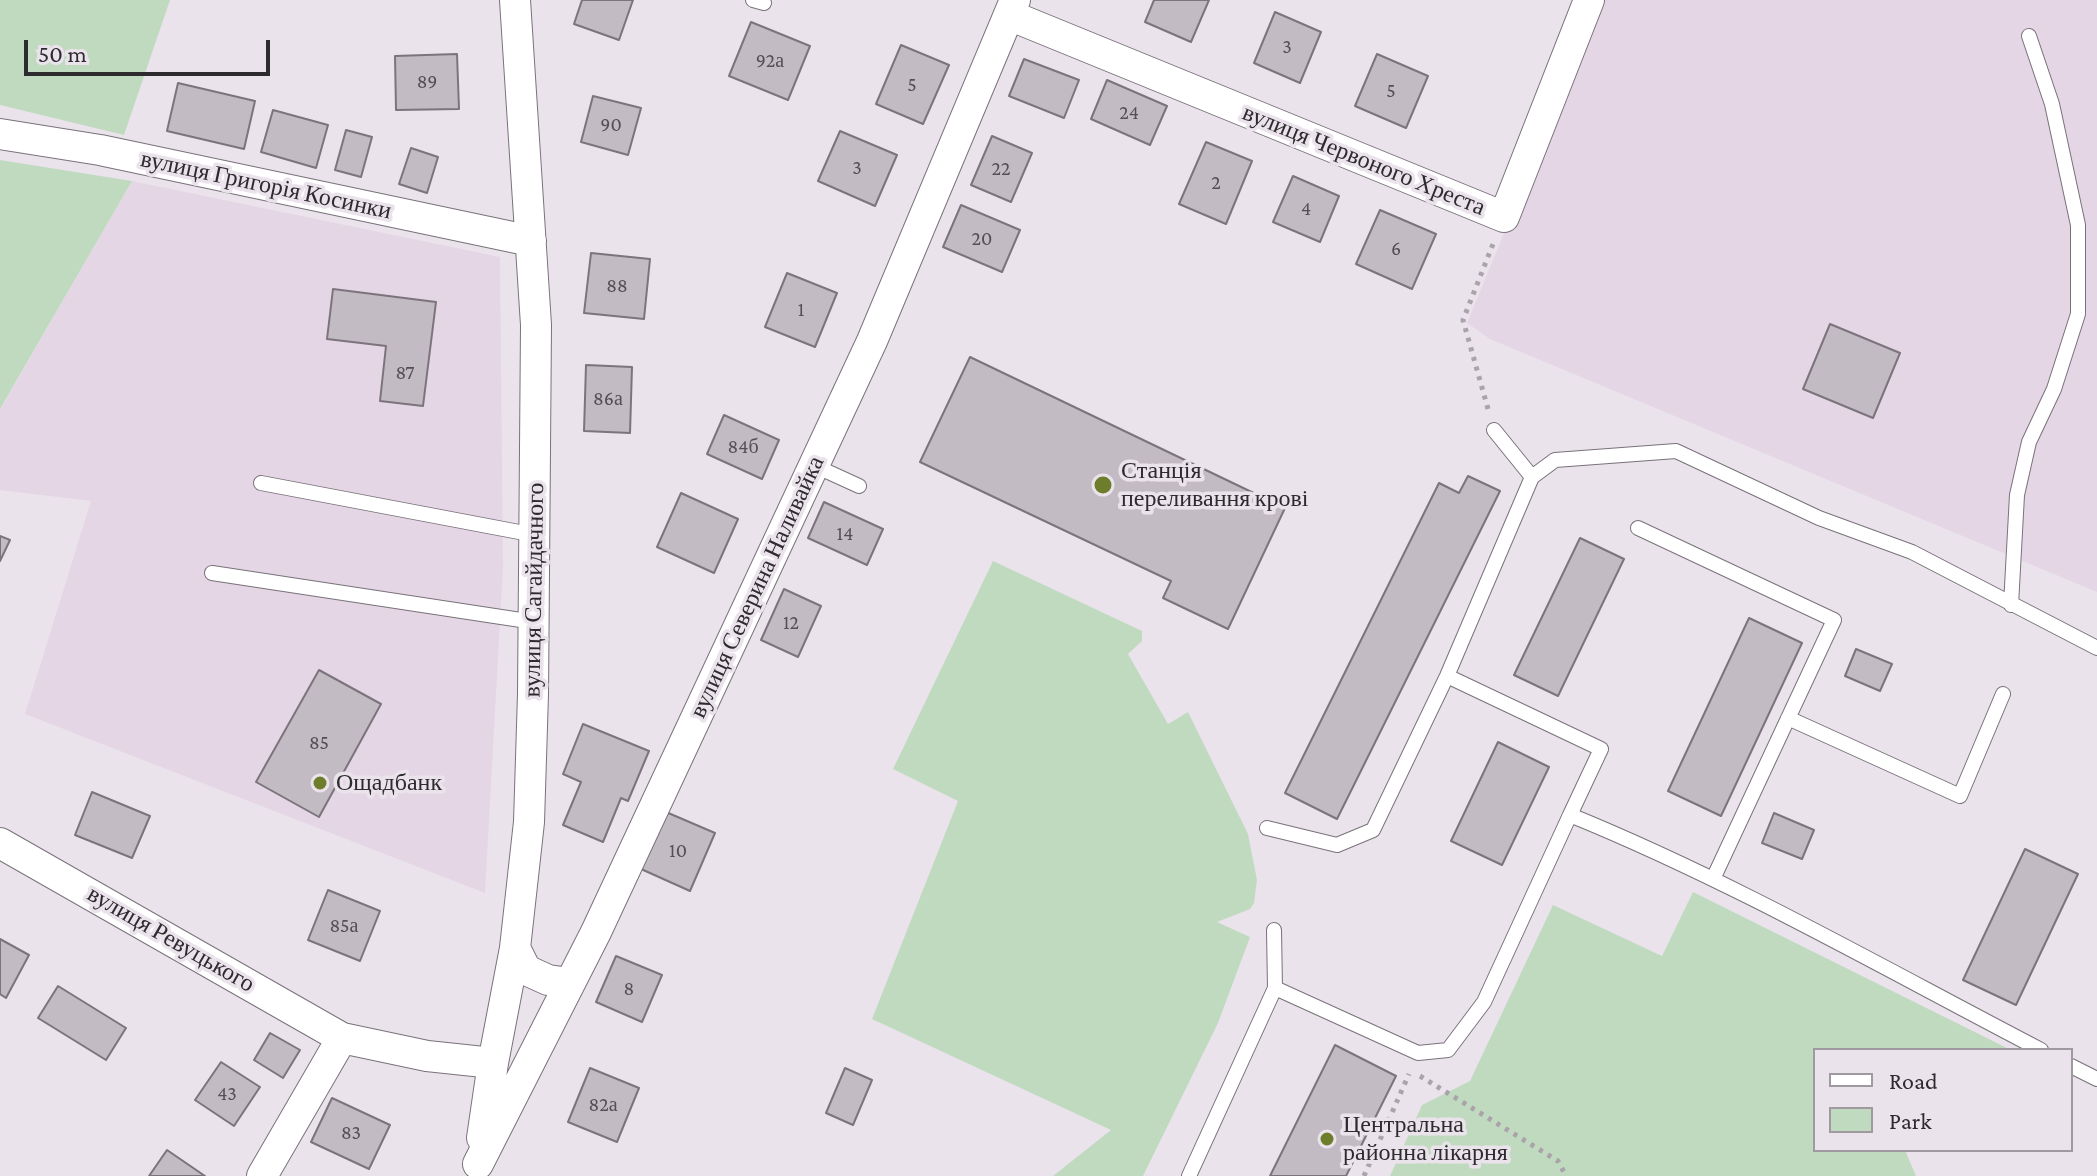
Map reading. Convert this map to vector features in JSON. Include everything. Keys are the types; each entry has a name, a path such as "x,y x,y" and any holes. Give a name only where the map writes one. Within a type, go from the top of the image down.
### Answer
{"street":[{"name":"вулиця Сагайдачного","path":"477,1170 515,948 529,822 536,325 515,0"},
{"name":"вулиця Червоного Хреста","path":"1012,8 1504,217 1589,0"},
{"name":"вулиця Северина Наливайка","path":"477,1170 596,932 872,341 1012,8"},
{"name":"вулиця Григорія Косинки","path":"0,134 100,150 531,241"},
{"name":"вулиця Ревуцького","path":"0,841 342,1038 427,1056 493,1063"},
{"path":"515,948 526,970 548,980 569,983"},
{"path":"262,1176 342,1038"}],"lane":[{"path":"2011,605 2017,495 2029,442 2054,389 2078,314 2078,225 2052,104 2029,36"},
{"path":"1494,430 1532,477"},
{"path":"1267,828 1337,845 1373,830 1447,676 1532,477 1555,460 1676,451 1819,518 1912,552 2097,648"},
{"path":"813,465 859,486"},
{"path":"261,483 535,535"},
{"path":"1638,528 1834,620 1713,879"},
{"path":"212,573 534,622"},
{"path":"1275,988 1418,1053 1448,1050 1484,1002 1601,749 1447,676"},
{"path":"1788,718 1960,796 2003,694"},
{"path":"1570,815 1632,840 1713,879 2037,1048"},
{"path":"1189,1176 1275,988 1274,930"},
{"path":"2073,1067 2097,1079"}],"path":[{"path":"1494,430 1463,320 1504,217"},
{"path":"1364,1176 1411,1070 1558,1161 1566,1176"}],"shaded area":[{"path":"1600,0 2097,0 2097,592 1490,339 1467,323"},
{"path":"132,181 500,257 503,568 485,893 25,714 91,501 0,490 0,410"}],"green space":[{"path":"0,0 170,0 124,135 0,105"},
{"path":"0,160 132,181 0,409"},
{"path":"993,561 1142,631 1142,641 1128,654 1168,724 1188,712 1248,834 1257,880 1254,903 1250,909 1217,922 1250,937 1218,1023 1143,1176 1053,1176 1111,1130 872,1019 958,801 893,769"},
{"path":"1693,892 2007,1048 1813,1048 1813,1152 1906,1152 1916,1176 1390,1176 1422,1105 1470,1081 1553,905 1662,956"}],"building":[{"path":"582,0 633,0 619,40 574,24"},
{"path":"1154,0 1209,0 1191,42 1145,22"},
{"path":"1275,12 1321,32 1300,83 1254,63"},
{"path":"751,22 810,46 788,100 729,76"},
{"path":"901,45 949,65 923,124 876,104"},
{"path":"457,54 459,109 396,110 395,56"},
{"path":"1377,54 1428,76 1406,128 1355,106"},
{"path":"1024,59 1079,80 1064,118 1009,96"},
{"path":"1107,80 1167,106 1150,145 1091,119"},
{"path":"178,83 255,101 244,149 167,131"},
{"path":"593,96 641,108 628,155 581,142"},
{"path":"273,110 328,125 316,168 261,152"},
{"path":"346,130 372,137 361,177 335,170"},
{"path":"840,131 897,155 875,206 818,181"},
{"path":"992,136 1032,153 1011,202 971,185"},
{"path":"1206,142 1252,161 1226,224 1179,204"},
{"path":"411,148 438,157 427,193 399,184"},
{"path":"1293,176 1339,196 1320,242 1273,222"},
{"path":"961,205 1020,230 1002,272 943,247"},
{"path":"1380,210 1436,234 1412,289 1356,264"},
{"path":"591,253 650,259 644,319 584,313"},
{"path":"787,273 837,293 815,347 765,327"},
{"path":"333,289 436,302 423,406 380,401 386,346 327,339"},
{"path":"1830,324 1900,353 1873,418 1803,389"},
{"name":"Станція переливання крові","path":"970,357 1285,508 1228,629 1163,598 1171,581 920,462"},
{"path":"586,365 632,367 630,433 584,431"},
{"path":"724,415 779,440 762,479 707,454"},
{"path":"1468,476 1500,491 1337,819 1285,793 1439,483 1459,493"},
{"path":"681,493 738,519 714,573 657,547"},
{"path":"824,502 883,529 867,565 808,538"},
{"path":"0,536 10,540 0,561"},
{"path":"1580,538 1624,559 1558,696 1514,675"},
{"path":"784,589 821,606 798,657 761,640"},
{"path":"1749,618 1802,643 1721,816 1668,791"},
{"path":"1856,649 1892,664 1880,691 1845,676"},
{"path":"319,670 381,704 319,817 256,782"},
{"path":"583,724 649,751 628,801 621,798 603,842 563,825 581,782 563,774"},
{"path":"1498,742 1549,767 1502,865 1451,841"},
{"path":"92,792 150,816 132,858 75,835"},
{"path":"666,812 715,833 690,891 641,869"},
{"path":"1774,813 1814,830 1802,859 1762,843"},
{"path":"2025,849 2078,874 2016,1005 1963,980"},
{"path":"328,890 380,911 360,961 308,940"},
{"path":"0,939 29,955 6,998 0,994"},
{"path":"616,956 662,975 642,1022 596,1002"},
{"path":"58,986 126,1028 106,1060 38,1018"},
{"path":"270,1033 300,1050 283,1078 254,1060"},
{"name":"Центральна районна лікарня","path":"1335,1045 1396,1076 1346,1176 1270,1176"},
{"path":"221,1062 260,1087 234,1126 195,1100"},
{"path":"590,1068 639,1088 617,1142 568,1122"},
{"path":"845,1068 872,1080 853,1125 826,1113"},
{"path":"332,1098 390,1125 369,1169 311,1142"},
{"path":"167,1150 205,1176 149,1176"}],"place":[{"name":"Станція переливання крові","path":"1103,485"},
{"name":"Ощадбанк","path":"320,783"},
{"name":"Центральна районна лікарня","path":"1327,1139"}]}
